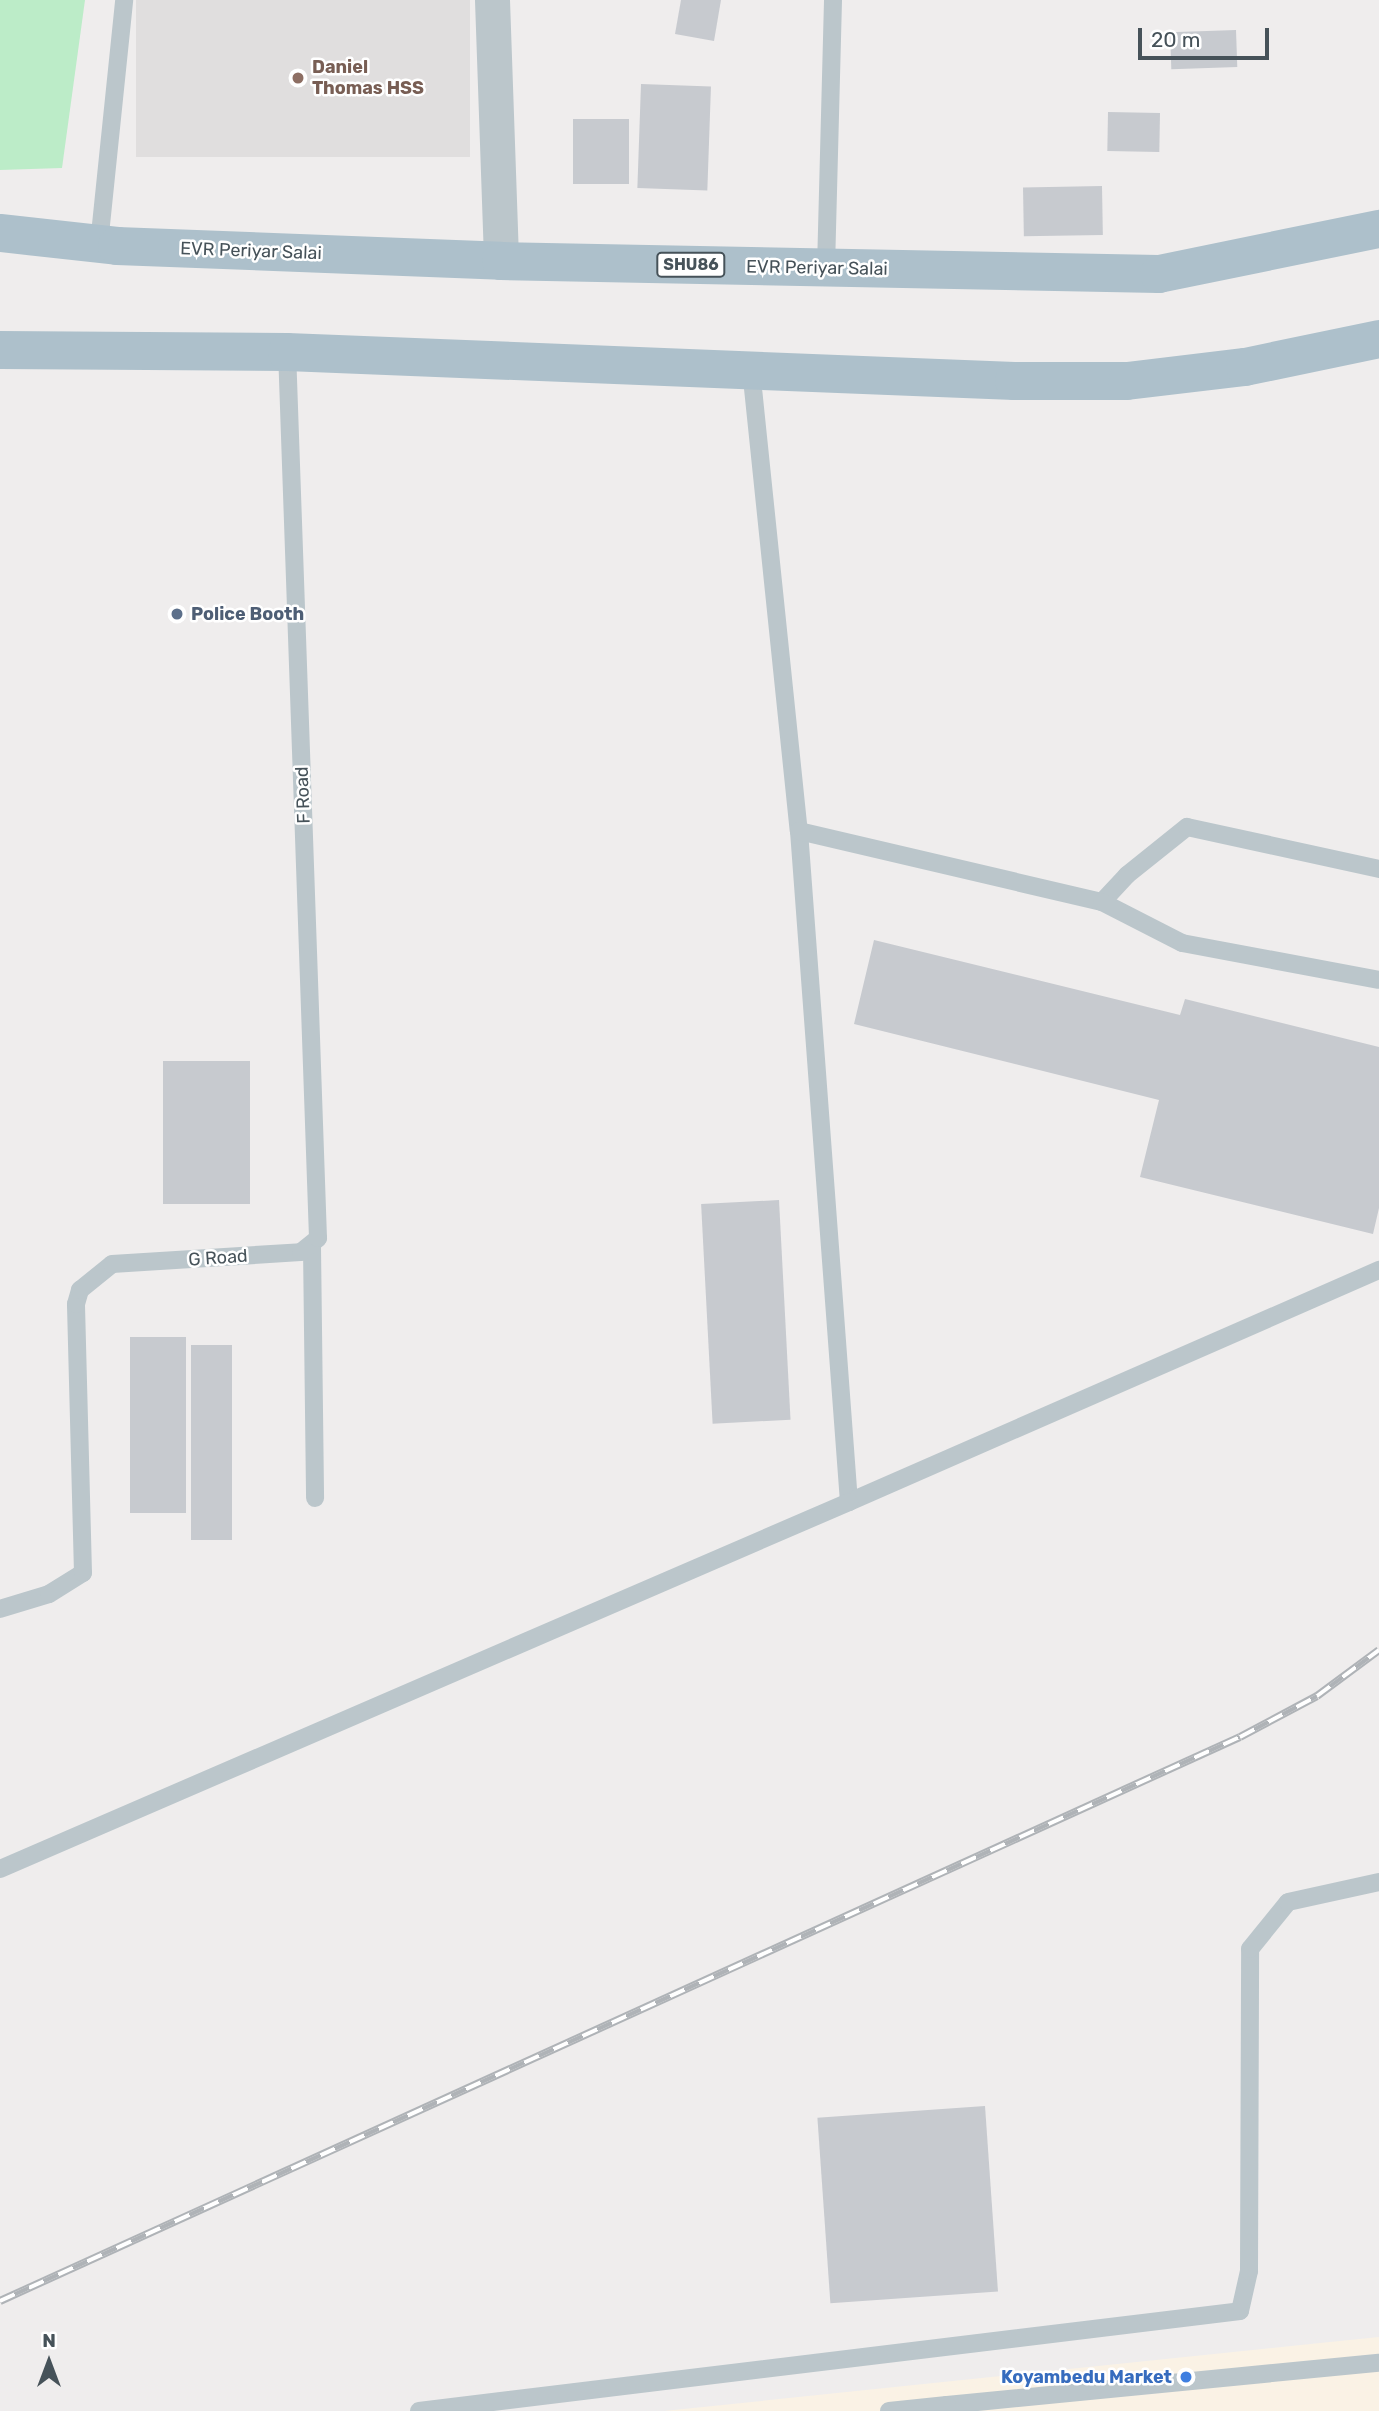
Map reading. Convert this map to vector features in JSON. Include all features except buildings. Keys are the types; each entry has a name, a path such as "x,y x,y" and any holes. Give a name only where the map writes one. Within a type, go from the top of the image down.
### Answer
{"main road":[{"name":"EVR Periyar Salai","path":"0,233 99,244 501,261 1159,274 1379,229"},
{"path":"0,349 287,352 1127,381 1245,366 1379,340"}],"street":[{"path":"492,0 501,261"}],"lane":[{"path":"99,244 124,0"},
{"path":"826,268 833,0"},
{"name":"F Road","path":"287,352 315,1242 315,1498"},
{"path":"751,369 799,831 849,1502"},
{"path":"1102,902 1127,875 1187,827 1379,869"},
{"path":"799,831 1102,902 1182,943 1379,981"},
{"name":"G Road","path":"0,1609 49,1594 83,1573 76,1304 80,1290 112,1264 301,1252 315,1242"},
{"path":"0,1869 1379,1270"},
{"path":"419,2411 1240,2311 1249,2271 1250,1949 1288,1902 1379,1882"},
{"path":"888,2411 947,2408 1379,2363"}],"shaded area":[{"name":"Daniel Thomas HSS","path":"136,0 470,0 470,157 136,157"},
{"name":"Koyambedu Market","path":"1379,2337 1379,2411 664,2411 1320,2343"}],"green space":[{"path":"0,0 85,0 62,168 0,170"}],"railway":[{"path":"0,2301 1240,1737 1317,1696 1379,1650"}],"place":[{"name":"Daniel Thomas HSS","path":"298,78"},
{"name":"Police Booth","path":"177,614"},
{"name":"Koyambedu Market","path":"1186,2377"}]}
